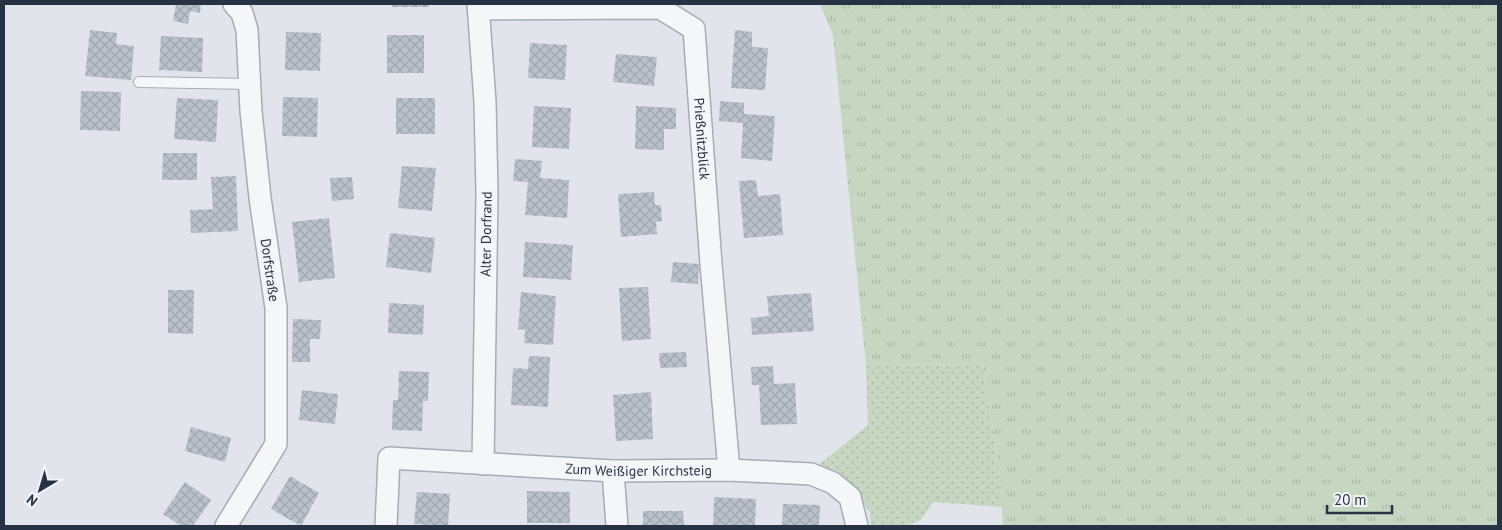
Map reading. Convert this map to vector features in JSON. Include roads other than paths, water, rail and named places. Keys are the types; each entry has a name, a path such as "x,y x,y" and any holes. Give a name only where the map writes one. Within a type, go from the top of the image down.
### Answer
{"street":[{"name":"Alter Dorfrand","path":"478,6 485,102 487,193 483,464"},
{"name":"Prießnitzblick","path":"478,6 660,8 694,29 710,264 729,470"},
{"name":"Dorfstraße","path":"226,526 276,444 276,308 260,198 247,30 243,7"},
{"name":"Zum Weißiger Kirchsteig","path":"386,526 389,458 613,471 729,470 811,474 832,483 850,497 857,526"},
{"path":"613,471 616,526"}],"lane":[{"path":"138,82 250,84"}]}
